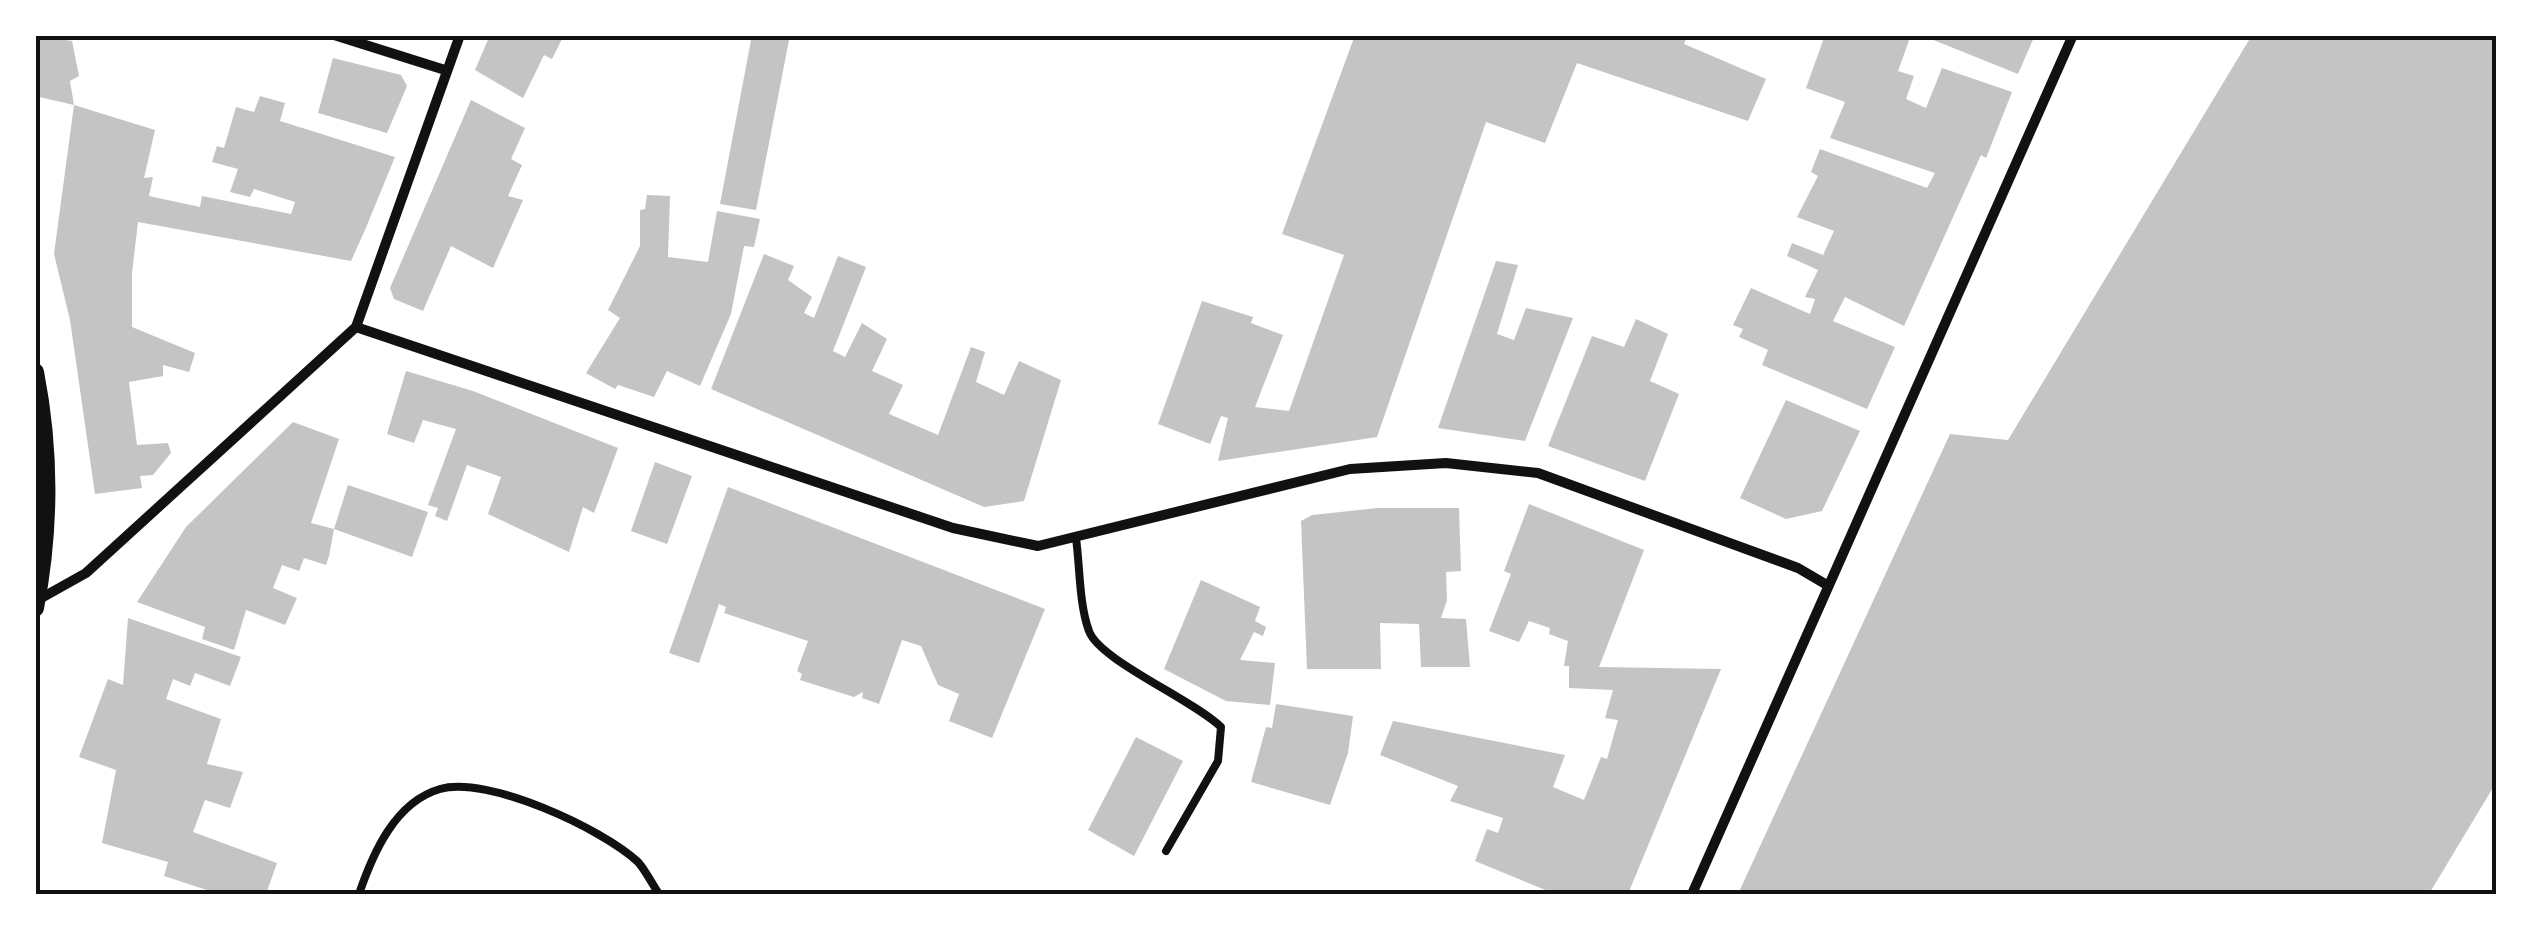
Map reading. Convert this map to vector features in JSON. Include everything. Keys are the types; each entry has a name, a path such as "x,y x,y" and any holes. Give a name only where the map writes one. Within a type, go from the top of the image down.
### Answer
{"street":[{"path":"334,35 445,70"},
{"path":"36,604 86,573 356,327 460,35"},
{"path":"1692,894 2073,35"},
{"path":"356,327 953,528 1038,546 1350,469 1446,463 1538,472 1798,568 1827,585"},
{"path":"35,372 46,496 36,604"}],"lane":[{"path":"1076,538 1090,633 1106,656 1188,700 1221,727 1218,761 1166,851"},
{"path":"359,894 394,818 440,789 484,787 598,832 639,863 659,894"}],"building":[{"path":"35,35 72,41 79,76 70,81 74,105 35,96"},
{"path":"490,35 564,35 552,59 544,55 523,98 475,70"},
{"path":"752,35 790,35 756,210 720,204"},
{"path":"1355,35 1688,35 1684,44 1766,79 1748,121 1577,63 1545,143 1486,122 1377,437 1218,461 1228,418 1221,416 1210,444 1158,424 1202,301 1253,317 1251,323 1283,335 1255,407 1289,411 1344,255 1282,234"},
{"path":"1825,35 1911,35 1898,71 1914,76 1906,99 1926,108 1942,68 2012,92 1986,158 1981,155 1904,326 1845,297 1833,321 1895,347 1867,409 1762,365 1768,350 1739,337 1743,329 1733,325 1751,288 1810,314 1815,299 1805,297 1818,270 1787,256 1792,243 1823,255 1834,231 1797,217 1818,176 1811,172 1820,149 1927,188 1935,173 1830,138 1845,102 1806,88"},
{"path":"1921,35 2035,35 2018,74"},
{"path":"2252,35 2497,35 2497,781 2429,894 1738,894 1950,434 2008,440"},
{"path":"333,58 401,75 407,86 387,133 318,113"},
{"path":"260,96 285,103 280,121 395,157 365,230 351,261 138,222 132,273 132,327 195,353 189,372 163,365 163,376 129,382 137,445 168,443 171,453 153,475 140,476 142,488 95,494 70,320 54,254 74,105 155,130 144,178 153,177 149,196 200,207 202,196 291,214 295,202 254,189 250,197 230,192 238,169 212,162 217,146 224,148 236,107 254,112"},
{"path":"471,100 525,128 511,159 522,165 508,196 523,200 493,268 451,246 423,311 394,299 390,288"},
{"path":"647,195 670,196 668,257 708,262 717,211 760,219 754,247 744,246 731,314 700,386 667,371 654,397 618,385 615,389 586,373 620,318 608,310 640,246 640,210 645,209"},
{"path":"764,254 794,266 788,280 812,297 804,313 814,318 838,256 866,267 833,351 845,357 862,323 887,339 872,371 903,385 889,414 938,435 971,347 985,352 976,382 1004,395 1019,361 1061,380 1024,501 984,507 711,389"},
{"path":"1496,261 1518,265 1497,334 1514,340 1526,308 1573,318 1525,441 1438,428"},
{"path":"1636,319 1668,334 1650,381 1679,394 1645,481 1548,446 1592,336 1624,347"},
{"path":"406,371 473,391 618,448 594,513 583,507 569,552 488,514 501,477 467,465 447,521 435,516 438,508 428,505 456,429 423,420 414,443 387,434"},
{"path":"1786,400 1860,431 1822,511 1786,519 1740,498"},
{"path":"293,422 339,439 311,523 334,529 329,556 326,565 304,558 299,571 282,565 273,588 297,598 285,625 246,610 234,650 202,639 205,627 137,602 186,527"},
{"path":"655,462 692,476 667,544 631,531"},
{"path":"348,485 428,512 412,557 334,529"},
{"path":"728,487 1045,609 992,738 949,721 959,694 938,685 921,646 902,640 879,704 862,698 863,692 854,697 800,680 802,674 797,671 808,641 724,613 726,607 719,604 699,663 669,653"},
{"path":"1529,504 1644,550 1599,667 1721,669 1628,894 1555,894 1475,861 1487,829 1498,833 1503,818 1450,801 1458,786 1380,755 1393,721 1565,755 1553,787 1584,800 1601,757 1607,759 1618,720 1605,718 1613,690 1569,688 1569,666 1564,666 1568,641 1549,634 1550,628 1529,621 1519,642 1489,631 1511,574 1504,571"},
{"path":"1378,508 1459,508 1461,571 1446,572 1447,600 1441,618 1466,619 1470,667 1421,667 1419,624 1380,623 1381,669 1307,669 1301,521 1312,515"},
{"path":"1201,580 1260,607 1255,621 1266,627 1263,636 1254,632 1240,660 1275,663 1270,705 1226,701 1164,669"},
{"path":"128,618 241,657 230,686 195,673 190,686 173,679 166,699 221,719 207,764 243,772 230,808 205,800 193,832 277,863 266,894 219,894 164,876 168,862 102,843 116,770 79,757 108,679 123,685"},
{"path":"1276,704 1353,716 1348,753 1330,805 1251,782 1266,727 1272,728"},
{"path":"1136,737 1183,761 1134,856 1088,830"}]}
